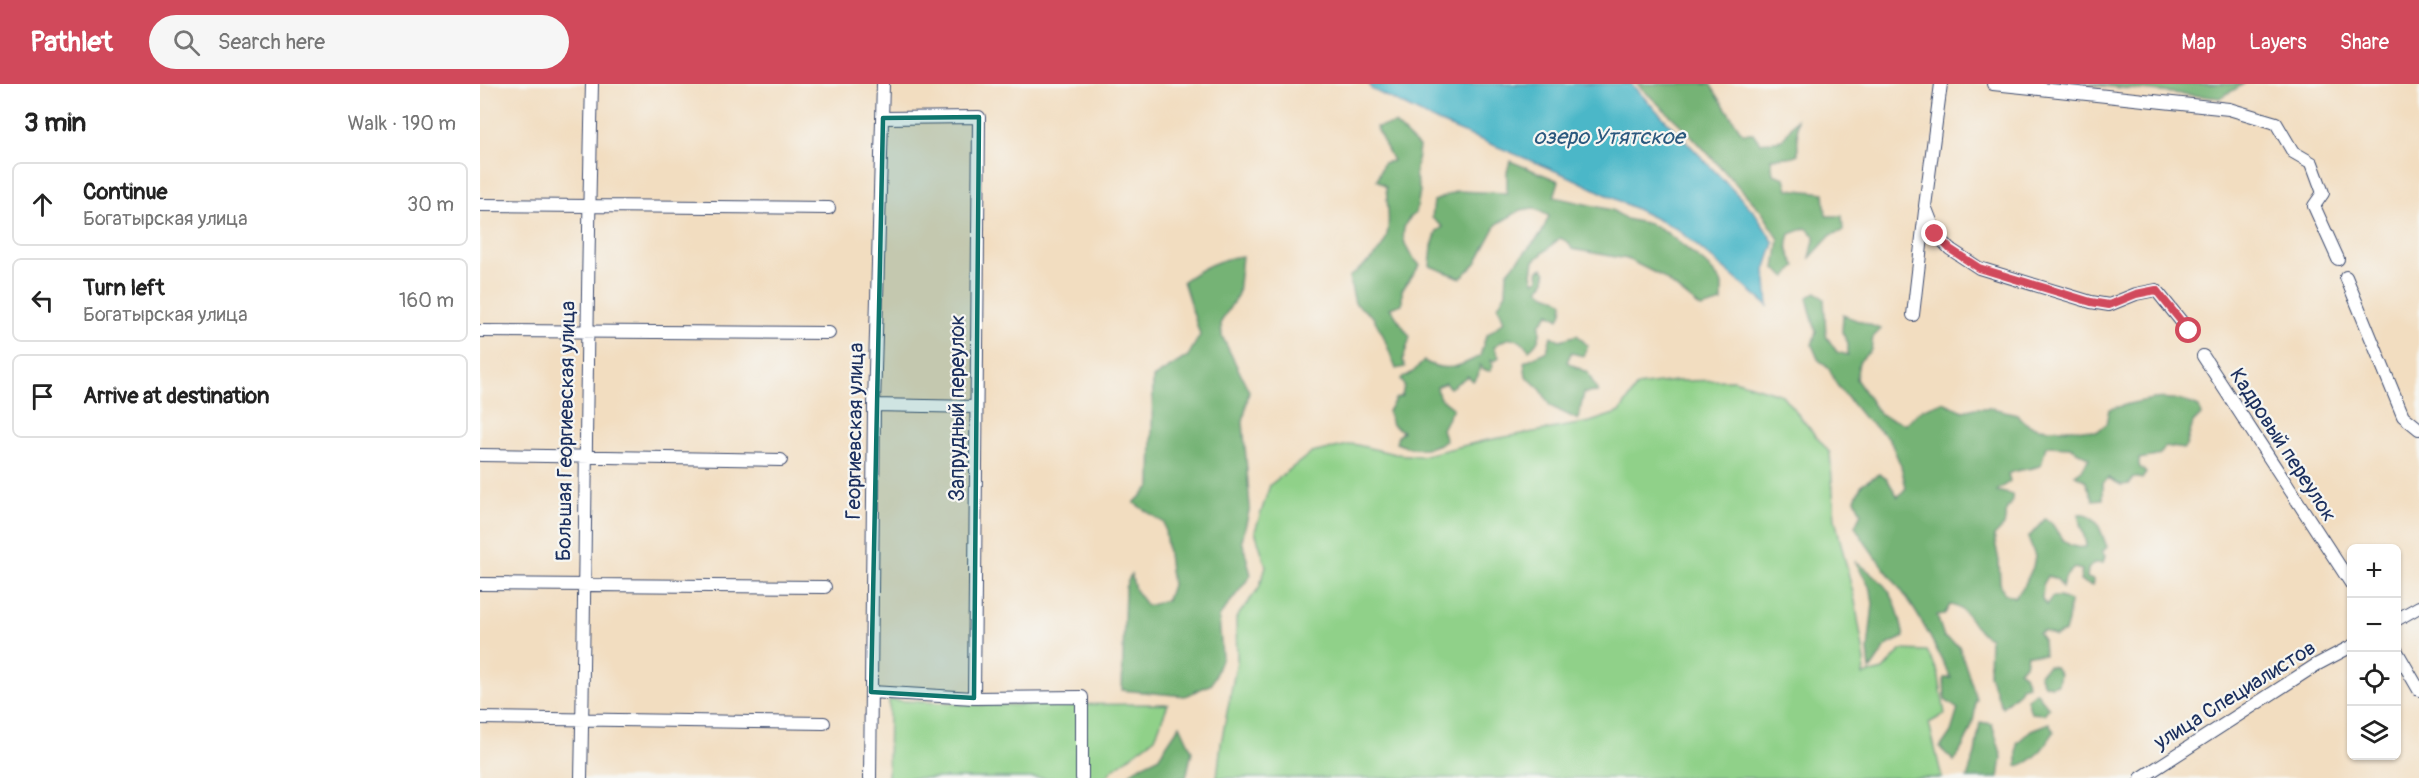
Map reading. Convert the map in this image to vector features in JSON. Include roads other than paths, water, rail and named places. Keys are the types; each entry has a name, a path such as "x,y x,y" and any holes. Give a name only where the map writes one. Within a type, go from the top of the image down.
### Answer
{"street":[{"name":"Большая Георгиевская улица","path":"581,778 586,332 592,84"},
{"name":"Георгиевская улица","path":"870,778 874,405 883,84"},
{"path":"1913,315 1941,84"},
{"path":"1993,84 2229,109 2276,123 2293,152 2312,163 2323,193 2314,206 2338,259"},
{"name":"Запрудный переулок","path":"883,118 979,117 974,698"},
{"path":"480,205 829,208"},
{"path":"1925,206 1935,234 1950,249 1979,268 2109,305 2136,294 2156,290 2189,331"},
{"path":"2346,277 2403,416 2419,429"},
{"path":"480,331 829,333"},
{"name":"Кадровый переулок","path":"2203,356 2347,577"},
{"path":"874,405 976,407"},
{"path":"480,455 781,460"},
{"path":"480,584 825,587"},
{"path":"2401,618 2419,607"},
{"name":"улица Специалистов","path":"2141,778 2316,665 2347,649"},
{"path":"2398,652 2419,690"},
{"path":"871,692 974,698 1082,697 1082,778"},
{"path":"480,718 824,723"}],"water":[{"name":"озеро Утятское","path":"1369,84 1631,84 1755,213 1774,243 1765,270 1768,306 1677,229 1570,177 1438,122 1371,89"}]}
